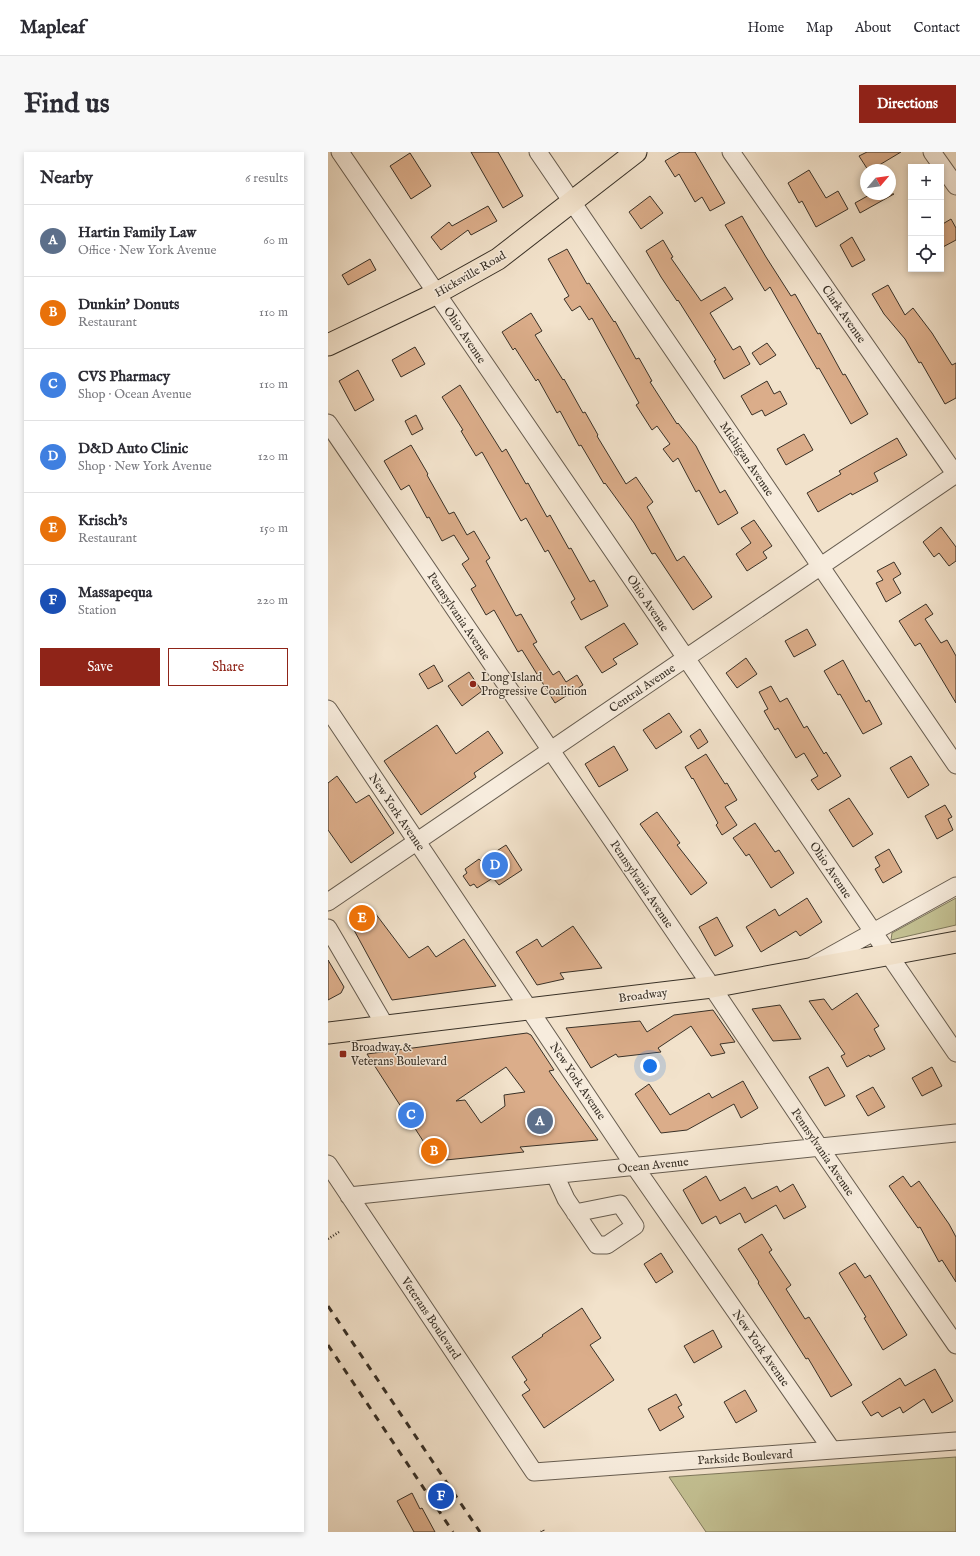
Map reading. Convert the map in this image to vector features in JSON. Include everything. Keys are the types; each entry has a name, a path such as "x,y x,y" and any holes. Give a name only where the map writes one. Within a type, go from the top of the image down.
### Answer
{"main road":[{"name":"Hicksville Road","path":"328,345 437,294 498,259 636,152"},
{"name":"Broadway","path":"328,1033 712,987 956,942"}],"street":[{"name":"Ohio Avenue","path":"340,152 956,1054"},
{"name":"Michigan Avenue","path":"538,152 956,765"},
{"name":"Clark Avenue","path":"732,152 956,474"},
{"path":"932,152 956,186"},
{"name":"Pennsylvania Avenue","path":"328,423 820,1148 956,1345"},
{"name":"Central Avenue","path":"328,902 956,474"},
{"name":"New York Avenue","path":"328,709 635,1167 832,1450"},
{"path":"805,970 874,933 956,886"},
{"path":"328,928 386,1027"},
{"name":"Ocean Avenue","path":"350,1196 956,1134"},
{"name":"Veterans Boulevard","path":"328,1164 534,1472"},
{"path":"555,1175 566,1199 575,1212"},
{"name":"Parkside Boulevard","path":"534,1472 956,1441"}],"path":[{"path":"328,1239 339,1232"}],"shaded area":[{"path":"956,898 956,925 891,940 892,933"},
{"path":"956,1457 956,1532 706,1532 669,1477"}],"building":[{"path":"471,152 498,152 523,196 503,208"},
{"path":"680,152 695,152 725,203 710,211 702,197 695,202 679,174 675,177 665,161"},
{"path":"867,152 901,152 881,164 864,164 859,156"},
{"path":"410,153 431,186 411,199 390,166"},
{"path":"809,170 826,198 838,191 848,209 816,227 802,201 799,203 788,183"},
{"path":"650,196 663,213 641,229 629,212"},
{"path":"860,200 883,200 860,213 855,203"},
{"path":"488,206 497,221 471,235 468,230 441,250 431,237 449,222 452,226"},
{"path":"742,216 791,296 795,294 818,334 820,333 843,375 845,374 868,414 851,424 819,368 817,369 770,287 765,291 725,225"},
{"path":"951,219 956,228 956,240 944,246 944,236 944,223"},
{"path":"852,237 865,260 852,267 840,245"},
{"path":"663,240 673,257 671,258 701,301 725,287 733,299 710,313 733,350 740,346 750,364 724,379 714,361 716,360 678,300 677,301 661,277 646,251"},
{"path":"567,249 587,284 589,283 614,322 615,321 636,359 639,358 652,381 650,382 677,424 678,423 696,446 720,493 725,490 738,513 718,525 699,490 696,492 678,458 673,462 663,449 670,444 657,426 652,430 636,405 639,403 592,318 589,320 580,306 572,311 564,299 569,296 548,259"},
{"path":"370,259 376,270 348,285 342,275"},
{"path":"888,285 905,315 913,308 932,333 952,365 956,363 956,398 945,404 921,362 919,363 905,339 884,314 872,294"},
{"path":"531,313 542,331 535,335 563,380 564,379 583,413 585,412 598,435 597,436 626,484 636,477 653,502 647,507 677,561 684,556 712,597 693,610 655,553 652,554 634,523 605,483 604,484 581,445 579,446 560,411 557,413 538,379 536,381 515,348 513,350 502,332"},
{"path":"767,343 776,355 760,365 752,353"},
{"path":"415,347 425,364 401,377 392,360"},
{"path":"358,370 374,400 355,411 339,381"},
{"path":"767,381 774,394 780,391 787,404 765,416 762,410 752,415 741,396"},
{"path":"460,385 502,452 506,449 526,484 528,483 547,517 550,515 590,582 594,580 608,606 581,620 571,602 575,599 548,550 545,552 526,518 521,521 482,452 476,456 461,431 463,430 442,397"},
{"path":"416,415 423,429 412,435 405,421"},
{"path":"804,434 813,450 786,465 777,449"},
{"path":"897,438 907,455 874,473 878,481 852,495 851,493 818,512 807,493 841,474 839,471"},
{"path":"411,445 449,514 454,512 467,535 474,531 490,558 486,561 516,616 521,614 537,642 533,644 553,675 559,671 566,682 577,675 583,685 555,703 522,650 518,652 494,610 486,615 471,589 476,586 462,564 469,559 454,535 442,541 429,517 427,518 409,485 401,490 384,461"},
{"path":"754,520 772,546 763,552 767,558 747,571 736,554 751,543 741,528"},
{"path":"941,527 956,547 956,561 949,566 939,553 934,557 923,542"},
{"path":"894,562 901,574 893,579 901,593 886,602 876,583 883,580 877,571"},
{"path":"926,604 933,614 925,619 941,643 947,640 956,656 956,703 920,643 915,646 899,621"},
{"path":"624,623 638,644 613,659 617,664 602,673 585,647"},
{"path":"807,629 816,645 794,657 785,641"},
{"path":"746,658 757,674 737,688 726,673"},
{"path":"843,660 866,702 869,700 882,724 863,734 840,694 838,695 824,671"},
{"path":"434,665 443,681 428,689 419,674"},
{"path":"469,672 482,691 462,706 448,686"},
{"path":"771,686 780,702 787,698 804,728 807,726 824,754 826,752 841,776 818,790 811,780 818,776 804,753 796,758 778,728 775,730 764,711 768,709 759,692"},
{"path":"669,713 682,732 656,749 643,730"},
{"path":"437,725 456,754 488,731 503,753 474,773 476,777 421,815 384,761"},
{"path":"700,729 708,742 698,749 690,736"},
{"path":"614,746 628,770 599,787 585,764"},
{"path":"706,754 725,784 727,783 737,800 725,807 737,825 722,835 716,825 718,823 693,778 692,779 685,767"},
{"path":"911,756 929,785 908,798 890,768"},
{"path":"337,776 356,803 369,795 394,833 351,863 328,830 328,783"},
{"path":"849,798 873,834 853,847 829,810"},
{"path":"945,805 952,817 948,819 953,830 937,839 925,816"},
{"path":"657,812 680,843 677,845 707,883 691,895 640,824"},
{"path":"755,823 775,852 779,850 794,873 771,888 749,854 746,856 733,838"},
{"path":"506,845 522,870 499,885 493,878 477,888 474,884 470,886 463,876 467,873 465,869 479,859 481,861"},
{"path":"889,849 902,872 883,883 875,869 880,866 875,857"},
{"path":"807,898 822,922 800,936 796,931 761,952 746,927 775,909 779,916"},
{"path":"369,905 409,958 428,946 436,957 464,939 496,986 392,1000 348,919"},
{"path":"717,917 733,946 715,956 699,927"},
{"path":"573,926 602,968 560,973 564,979 537,985 516,952 537,939 542,947"},
{"path":"328,960 344,987 341,993 328,1000"},
{"path":"857,993 879,1026 874,1029 885,1049 870,1057 869,1055 847,1067 841,1056 845,1054 809,1001 824,999 832,1010"},
{"path":"780,1005 801,1039 773,1041 752,1009"},
{"path":"713,1010 735,1042 720,1044 725,1053 711,1056 691,1026 658,1048 661,1052 618,1057 616,1054 591,1068 566,1028 640,1021 647,1032 674,1015"},
{"path":"527,1033 531,1035 554,1070 549,1071 598,1140 520,1147 524,1152 436,1161 367,1054","holes":["506,1067 525,1092 504,1095 505,1106 481,1123 465,1100 456,1101"]},
{"path":"828,1067 845,1096 825,1106 809,1077"},
{"path":"932,1067 942,1086 922,1096 912,1078"},
{"path":"743,1081 758,1108 741,1118 734,1104 687,1130 661,1133 635,1094 649,1084 670,1115 709,1093 712,1098"},
{"path":"873,1087 885,1107 868,1116 856,1096"},
{"path":"706,1176 720,1201 745,1187 752,1199 777,1186 780,1192 793,1184 806,1207 784,1219 776,1205 745,1223 740,1213 720,1224 716,1216 702,1224 683,1190"},
{"path":"903,1176 911,1187 919,1181 949,1224 956,1237 956,1282 942,1260 939,1262 920,1227 918,1228 889,1186"},
{"path":"762,1234 772,1250 769,1252 791,1285 786,1289 805,1319 809,1317 852,1385 831,1397 808,1358 806,1359 738,1249"},
{"path":"661,1253 673,1272 656,1283 644,1264"},
{"path":"855,1263 865,1278 870,1275 907,1335 883,1350 864,1318 866,1317 839,1273"},
{"path":"582,1308 601,1338 590,1345 614,1380 544,1428 522,1395 530,1390 524,1382 527,1380 512,1357"},
{"path":"713,1330 722,1347 694,1363 684,1346"},
{"path":"935,1369 953,1401 932,1413 924,1399 903,1413 900,1407 882,1417 878,1412 871,1416 862,1402 900,1378 905,1386"},
{"path":"745,1390 757,1411 736,1423 724,1402"},
{"path":"676,1394 682,1405 678,1407 684,1417 660,1431 648,1409"},
{"path":"412,1493 420,1509 422,1508 435,1532 414,1532 397,1501"}],"railway":[{"path":"328,1306 480,1532"},
{"path":"328,1345 453,1532"}],"place":[{"name":"Long Island Progressive Coalition","path":"473,684"},
{"name":"D&D Auto Clinic","path":"495,865"},
{"name":"Krisch's","path":"362,918"},
{"name":"Broadway & Veterans Boulevard","path":"343,1054"},
{"name":"CVS Pharmacy","path":"411,1115"},
{"name":"Hartin Family Law","path":"540,1121"},
{"name":"Dunkin' Donuts","path":"434,1151"},
{"name":"Massapequa","path":"441,1496"}]}
